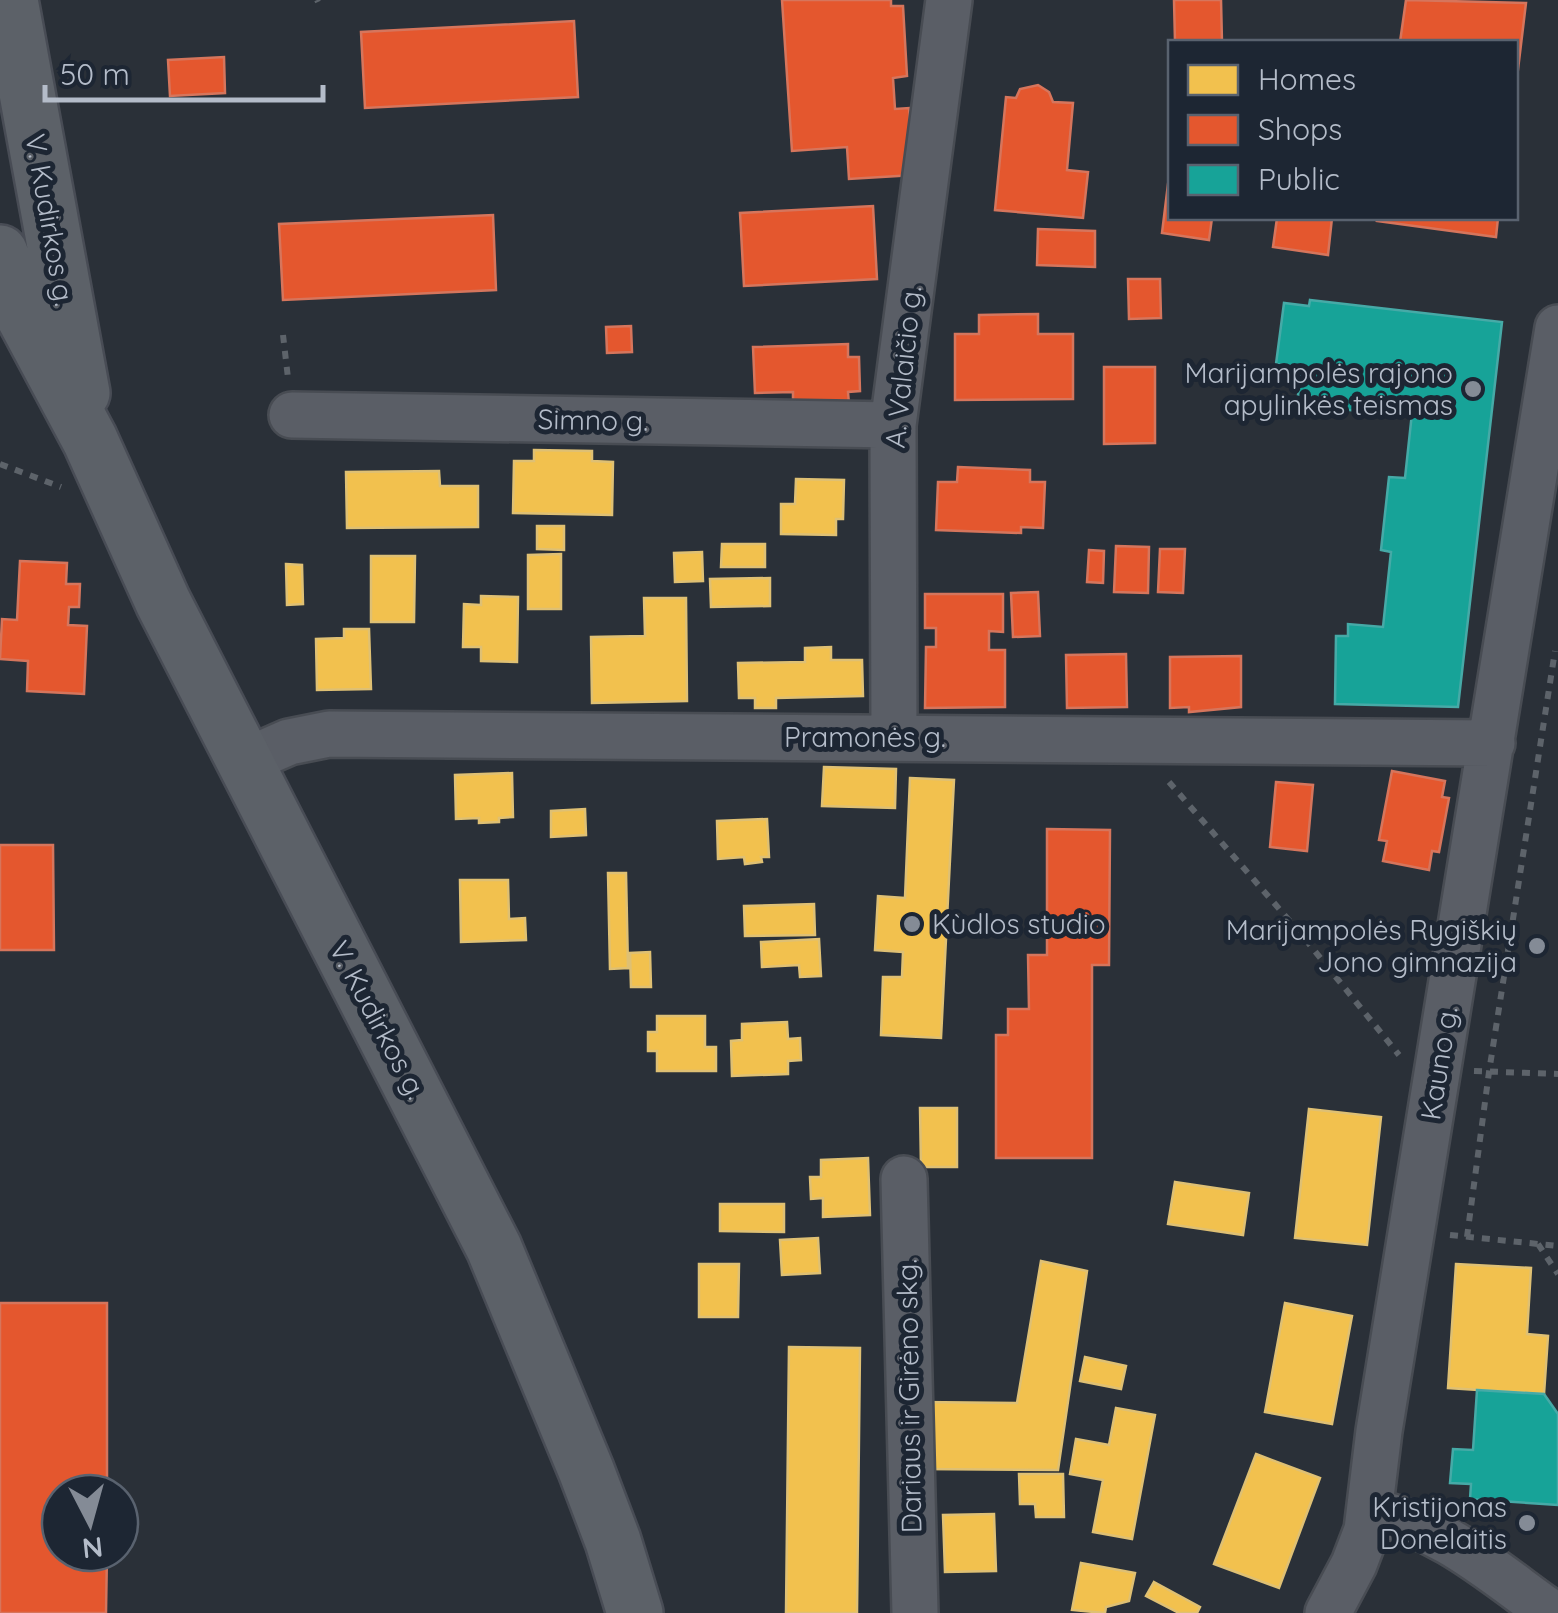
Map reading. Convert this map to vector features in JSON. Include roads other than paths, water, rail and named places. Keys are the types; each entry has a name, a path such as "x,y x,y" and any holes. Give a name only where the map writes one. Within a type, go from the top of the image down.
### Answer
{"main road":[{"name":"V. Kudirkos g.","path":"10,0 90,440"},
{"name":"V. Kudirkos g.","path":"0,253 21,311 90,440 163,602 494,1248 586,1470 635,1613"}],"street":[{"name":"A. Valaičio g.","path":"894,737 893,426 949,0"},
{"name":"Kauno g.","path":"1328,1613 1354,1564 1371,1512 1380,1431 1558,328"},
{"name":"Simno g.","path":"292,415 893,426"},
{"name":"Pramonės g.","path":"243,762 289,742 329,734 1492,743"},
{"name":"Dariaus ir Girėno skg.","path":"904,1178 915,1613"},
{"path":"1371,1512 1403,1518 1436,1532 1551,1613"}],"place":[{"name":"Marijampolės rajono apylinkės teismas","path":"1473,389"},
{"name":"Kùdlos studio","path":"912,924"},
{"name":"Marijampolės Rygiškių Jono gimnazija","path":"1537,946"},
{"name":"Kristijonas Donelaitis","path":"1527,1523"}]}
